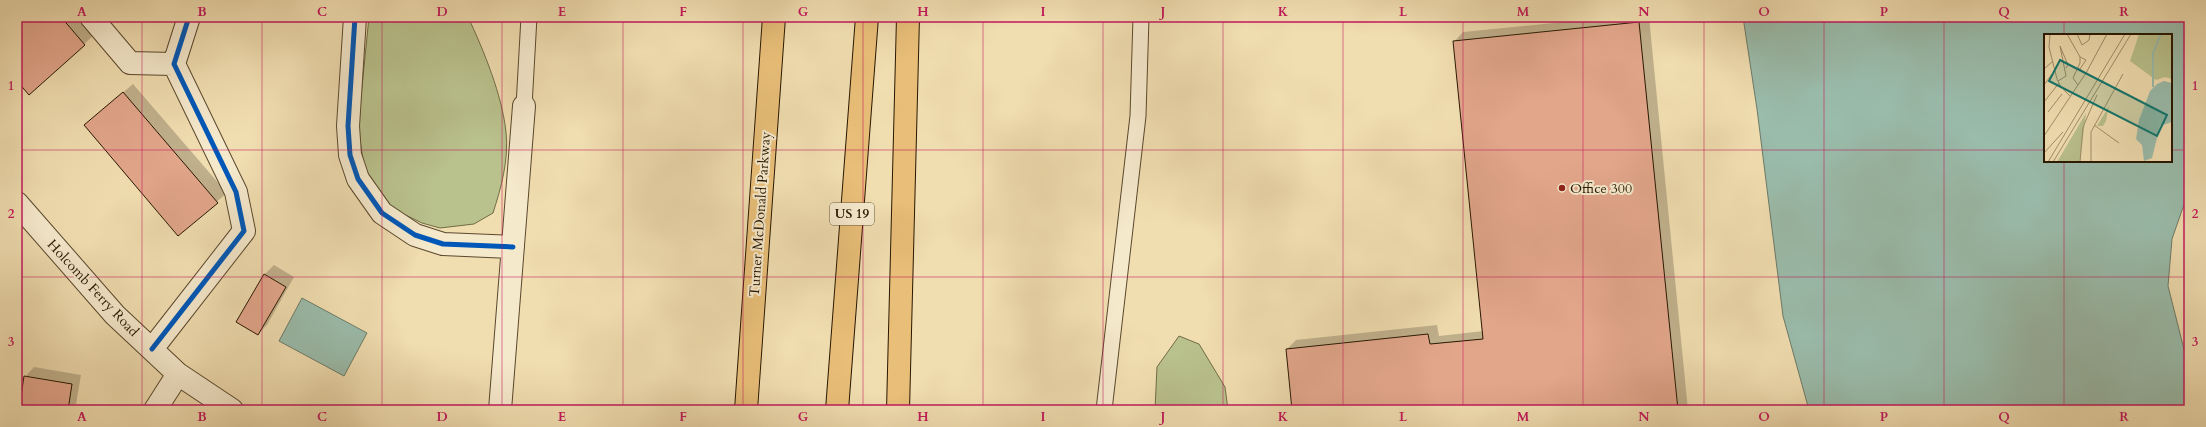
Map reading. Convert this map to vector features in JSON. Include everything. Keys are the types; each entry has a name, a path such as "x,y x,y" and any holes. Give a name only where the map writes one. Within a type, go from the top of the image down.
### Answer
{"highway":[{"name":"Turner McDonald Parkway","path":"746,410 774,17"},
{"name":"US 19","path":"837,410 867,17"},
{"path":"898,410 908,17"}],"street":[{"path":"91,17 130,63 174,64"},
{"path":"152,350 244,231 236,192 174,64 188,20 186,17"},
{"path":"355,17 348,126 350,155 358,179 382,213 415,235 443,244 513,247"},
{"path":"500,410 524,106"},
{"name":"Holcomb Ferry Road","path":"17,204 115,315 178,374 232,410"},
{"path":"155,410 178,374"}],"lane":[{"path":"524,106 529,17"},
{"path":"1104,410 1138,116 1141,17"}],"green space":[{"path":"369,17 468,17 486,59 501,103 507,142 504,174 493,213 474,224 440,228 422,223 389,207 365,172 358,127"},
{"path":"1179,336 1199,344 1225,387 1228,410 1155,410 1157,367"}],"shaded area":[{"path":"1743,17 2189,17 2189,190 2172,239 2168,286 2189,369 2189,410 1809,410 1783,316 1757,109"},
{"path":"302,298 367,333 344,376 279,341"}],"building":[{"path":"17,17 61,17 85,45 29,95 17,81"},
{"name":"Office 300","path":"1639,22 1678,410 1292,410 1286,349 1428,334 1430,344 1483,339 1453,41"},
{"path":"123,92 218,203 178,236 84,125"},
{"path":"264,274 286,287 258,335 236,322"},
{"path":"24,376 72,384 68,410 19,410"}],"cycle path":[{"path":"152,349 244,231 236,192 174,64 188,20 187,17"},
{"path":"355,17 348,126 350,155 358,179 382,213 415,235 443,244 513,247"}],"place":[{"name":"Office 300","path":"1562,188"}]}
